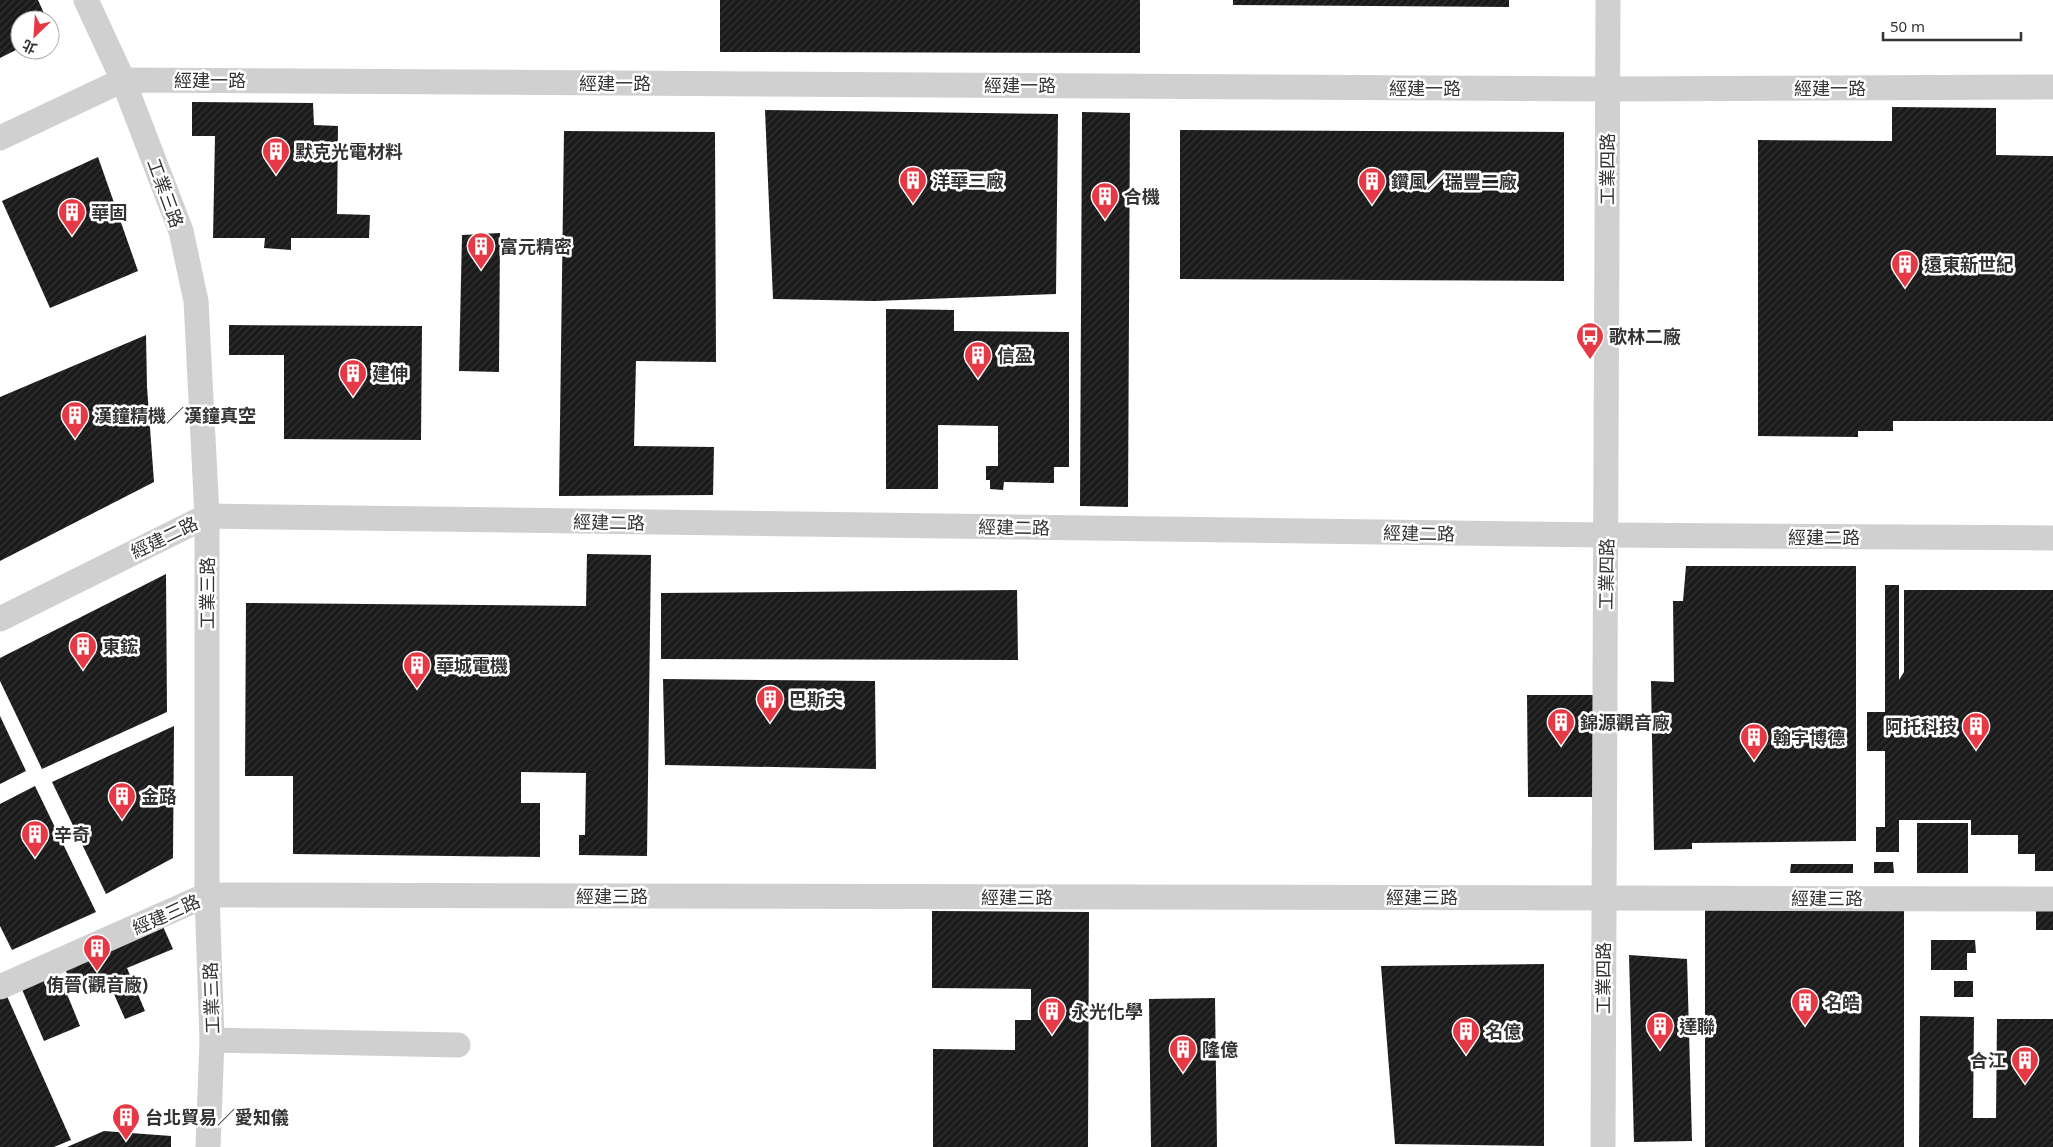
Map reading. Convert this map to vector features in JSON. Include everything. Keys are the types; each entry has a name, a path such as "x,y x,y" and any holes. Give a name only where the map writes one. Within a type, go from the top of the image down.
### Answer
{"street":[{"name":"工業三路","path":"86,0 123,80 180,230 196,301 207,516 207,895 212,1040 208,1147"},
{"name":"工業四路","path":"1603,1147 1608,0"},
{"name":"經建一路","path":"0,138 123,80 1607,89 2053,87"},
{"name":"經建二路","path":"0,619 207,516 1606,535 2053,538"},
{"name":"經建三路","path":"0,988 207,895 2053,898"},
{"path":"212,1040 458,1045"}],"building":[{"path":"0,0 38,0 42,10 10,10 10,53 0,58"},
{"path":"720,0 1140,0 1140,53 720,52"},
{"path":"1233,0 1509,0 1509,7 1233,5"},
{"name":"默克光電材料","path":"192,102 313,103 314,125 338,126 337,214 370,215 369,238 291,238 291,250 264,248 265,238 213,238 215,136 192,136"},
{"name":"遠東新世紀","path":"1892,107 1996,108 1996,155 2053,156 2053,421 1893,421 1893,431 1858,431 1858,437 1758,436 1758,140 1892,141"},
{"name":"洋華三廠","path":"765,110 1058,114 1056,294 875,301 773,299"},
{"name":"合機","path":"1082,112 1130,113 1128,507 1080,506"},
{"name":"鑽風／瑞豐二廠","path":"1180,130 1564,132 1564,281 1180,279"},
{"path":"564,131 715,132 716,362 636,361 634,446 714,447 713,495 559,496"},
{"name":"華固","path":"98,157 138,271 50,308 2,201"},
{"name":"富元精密","path":"500,233 499,372 459,371 462,235"},
{"name":"信盈","path":"886,309 954,310 954,331 1069,332 1069,467 1054,467 1054,483 1004,482 1003,490 990,489 990,480 986,480 986,466 998,466 998,426 938,425 938,489 886,489"},
{"name":"建伸","path":"229,325 422,326 421,440 284,439 284,355 229,355"},
{"name":"漢鐘精機／漢鐘真空","path":"146,335 147,387 154,482 0,561 0,397"},
{"name":"華城電機","path":"587,554 651,555 647,856 579,855 579,835 585,835 586,773 521,772 521,803 540,803 540,857 293,854 293,776 245,776 246,603 586,606"},
{"name":"翰宇博德","path":"1686,566 1856,566 1856,841 1692,843 1692,849 1654,850 1651,681 1674,682 1673,601 1683,601"},
{"name":"東鋐","path":"166,574 167,712 42,769 0,681 0,658"},
{"name":"阿托科技","path":"1885,585 1899,585 1899,680 1904,672 1904,590 2053,590 2053,871 2035,871 2035,854 2018,854 2018,835 1971,835 1971,820 1899,820 1899,852 1876,852 1876,827 1885,827 1885,751 1867,751 1867,712 1885,712"},
{"path":"1017,590 1018,660 661,659 661,593"},
{"name":"巴斯夫","path":"663,679 875,681 876,769 665,765"},
{"name":"錦源觀音廠","path":"1527,695 1594,695 1595,797 1528,797"},
{"path":"0,716 26,771 0,784"},
{"name":"金路","path":"174,726 173,858 106,894 52,782"},
{"name":"辛奇","path":"35,786 96,912 12,950 0,926 0,804"},
{"path":"1917,823 1968,823 1968,873 1917,873"},
{"path":"1874,862 1893,862 1894,873 1874,873"},
{"path":"1791,864 1853,864 1853,873 1790,873"},
{"name":"名皓","path":"1705,904 1904,905 1904,1147 1705,1147"},
{"path":"2036,904 2053,905 2053,930 2036,930"},
{"name":"永光化學","path":"932,911 1089,912 1088,1147 933,1147 933,1049 1015,1050 1015,1020 1031,1020 1031,989 932,988"},
{"name":"侑晉(觀音廠)","path":"161,922 173,949 127,968 145,1011 125,1019 106,976 74,990 63,964"},
{"path":"1931,940 1975,940 1976,953 1967,953 1967,970 1931,970"},
{"name":"達聯","path":"1629,955 1687,959 1692,1141 1634,1142"},
{"name":"名億","path":"1544,964 1544,1146 1395,1144 1381,966"},
{"path":"58,972 80,1026 44,1041 21,987"},
{"path":"1954,981 1973,981 1973,997 1954,997"},
{"path":"6,994 71,1140 54,1147 0,1147 0,997"},
{"name":"隆億","path":"1215,998 1217,1147 1151,1147 1149,999"},
{"name":"合江","path":"1920,1016 1974,1017 1973,1118 1996,1118 1997,1019 2053,1019 2053,1147 1919,1147"},
{"name":"台北貿易／愛知儀","path":"104,1131 171,1136 171,1147 67,1147"}],"place":[{"name":"默克光電材料","path":"276,175"},
{"name":"洋華三廠","path":"913,204"},
{"name":"鑽風／瑞豐二廠","path":"1372,205"},
{"name":"合機","path":"1105,220"},
{"name":"華固","path":"72,236"},
{"name":"富元精密","path":"481,270"},
{"name":"遠東新世紀","path":"1905,288"},
{"name":"歌林二廠","path":"1590,360"},
{"name":"信盈","path":"978,379"},
{"name":"建伸","path":"353,397"},
{"name":"漢鐘精機／漢鐘真空","path":"75,439"},
{"name":"東鋐","path":"83,670"},
{"name":"華城電機","path":"417,689"},
{"name":"巴斯夫","path":"770,723"},
{"name":"錦源觀音廠","path":"1561,746"},
{"name":"阿托科技","path":"1976,750"},
{"name":"翰宇博德","path":"1754,761"},
{"name":"金路","path":"122,820"},
{"name":"辛奇","path":"35,858"},
{"name":"侑晉(觀音廠)","path":"97,972"},
{"name":"名皓","path":"1805,1026"},
{"name":"永光化學","path":"1052,1035"},
{"name":"達聯","path":"1660,1050"},
{"name":"名億","path":"1466,1055"},
{"name":"隆億","path":"1183,1073"},
{"name":"合江","path":"2025,1084"},
{"name":"台北貿易／愛知儀","path":"126,1141"}]}
